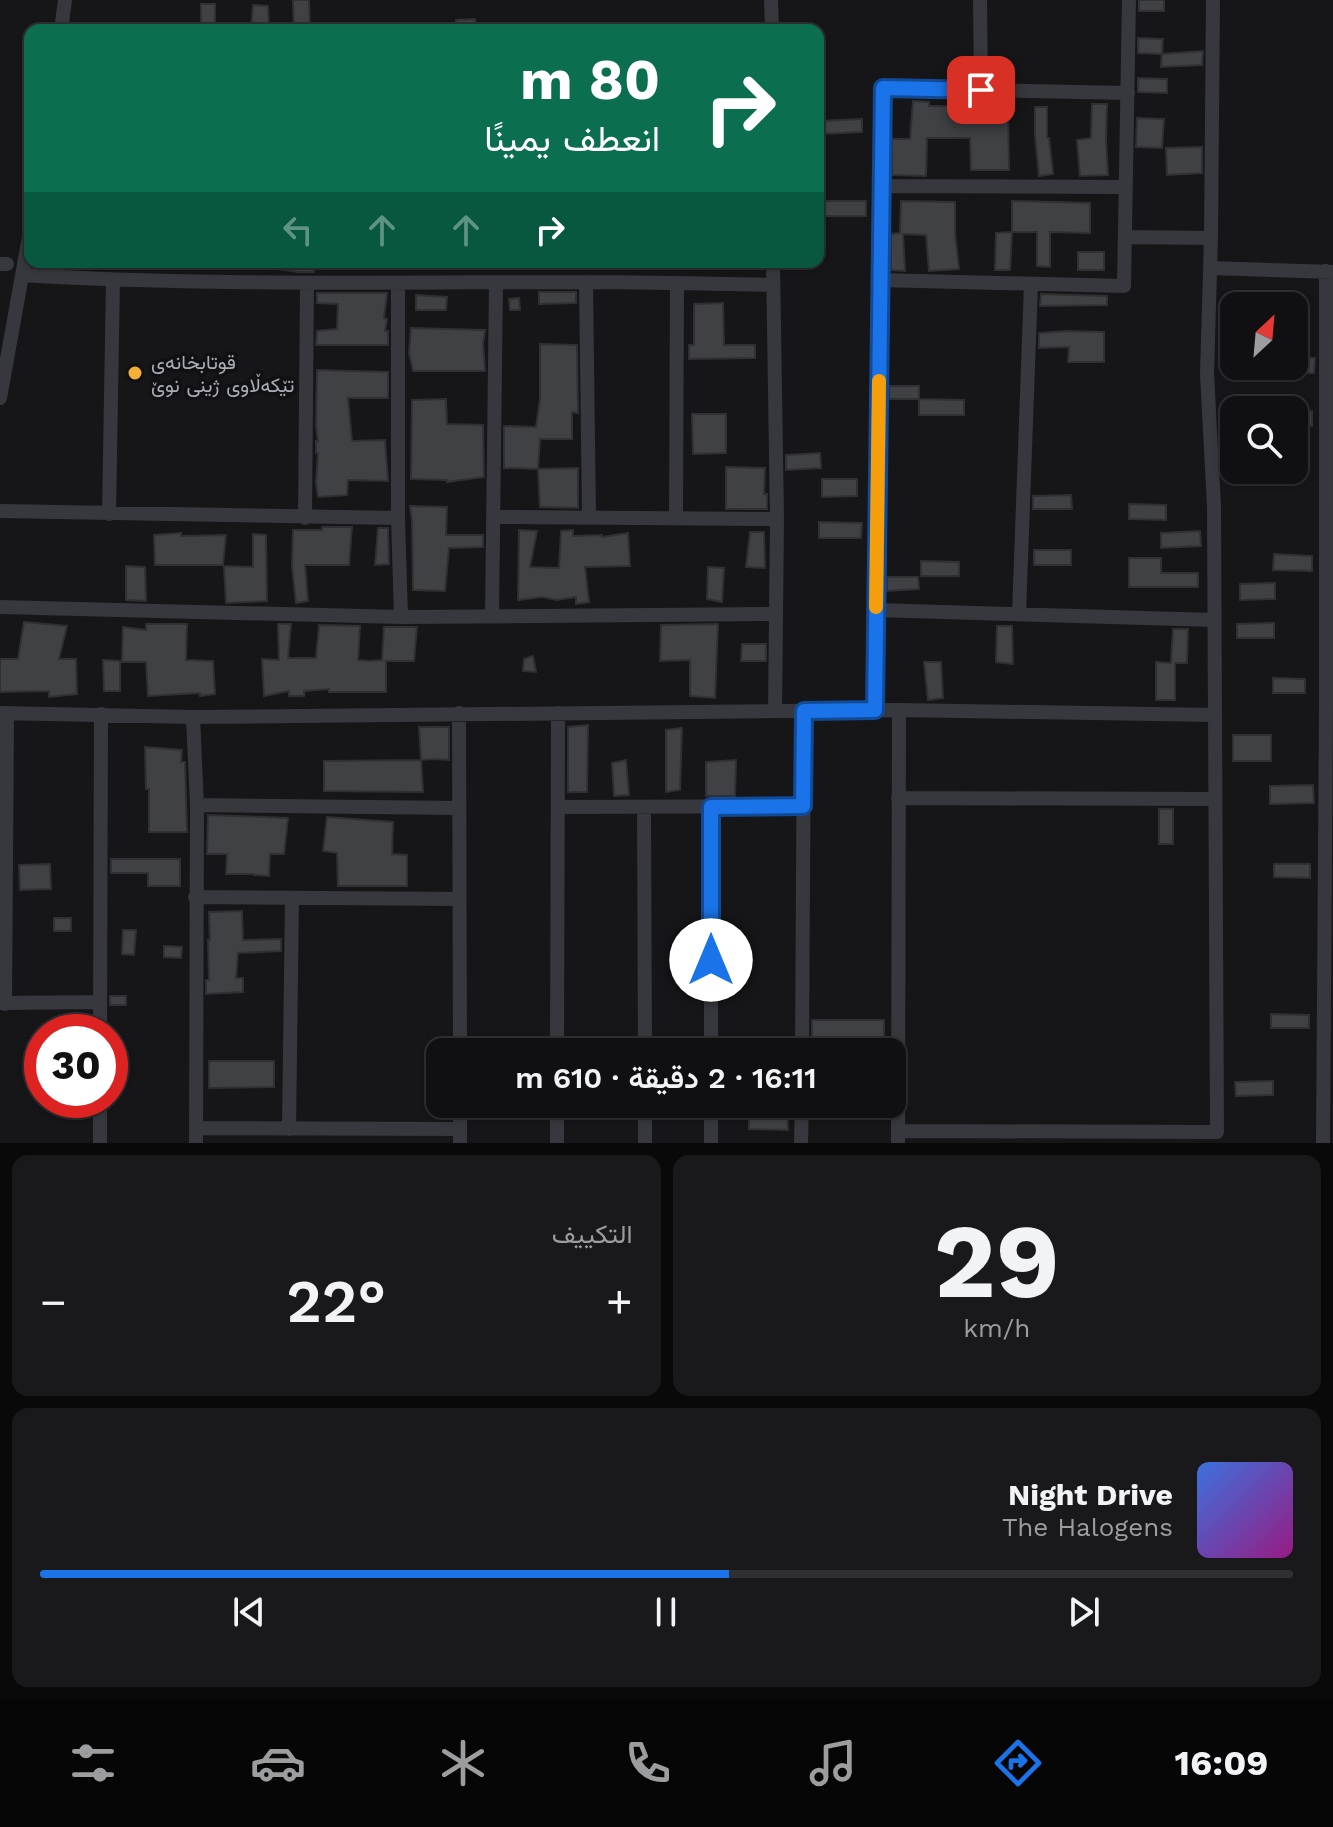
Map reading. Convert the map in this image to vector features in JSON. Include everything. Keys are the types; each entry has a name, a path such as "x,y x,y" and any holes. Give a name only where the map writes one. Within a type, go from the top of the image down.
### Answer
{"street":[{"path":"62,24 65,0"},
{"path":"771,0 772,24"},
{"path":"980,0 981,90"},
{"path":"880,280 1124,286 1129,0"},
{"path":"899,710 898,1137 1217,1132 1214,506 1207,374 1213,0"},
{"path":"875,710 883,88 1128,93"},
{"path":"881,186 1126,187"},
{"path":"1125,237 1211,238"},
{"path":"0,398 24,264"},
{"path":"773,268 777,519 775,711"},
{"path":"1210,268 1330,272 1328,986 1323,1143"},
{"path":"22,275 307,284 586,282 773,285"},
{"path":"109,514 113,280"},
{"path":"586,282 589,517"},
{"path":"492,616 496,283"},
{"path":"305,518 307,284"},
{"path":"398,284 401,617"},
{"path":"676,518 677,284"},
{"path":"1019,614 1031,284"},
{"path":"0,511 398,518"},
{"path":"493,517 777,519"},
{"path":"0,607 401,617 776,614"},
{"path":"876,610 1214,620"},
{"path":"100,1002 3,1004 4,713 193,717 899,710 1214,715"},
{"path":"802,1038 804,711"},
{"path":"459,713 460,1038"},
{"path":"557,1038 558,713"},
{"path":"100,1014 101,714"},
{"path":"193,717 197,805 196,1136 289,1129 460,1136"},
{"path":"898,798 1214,799"},
{"path":"197,805 459,808"},
{"path":"558,807 803,806"},
{"path":"644,807 645,1038"},
{"path":"711,807 711,1038"},
{"path":"195,897 459,899"},
{"path":"289,1129 292,898"},
{"path":"100,1118 100,1143"},
{"path":"557,1118 557,1143 573,1143"},
{"path":"645,1118 645,1143"},
{"path":"711,1118 711,1143"},
{"path":"801,1143 802,1118"}],"building":[{"path":"293,0 309,0 310,24 294,24"},
{"path":"1139,0 1164,0 1164,11 1139,11"},
{"path":"201,4 215,4 215,24 201,24"},
{"path":"253,5 268,6 269,24 251,24"},
{"path":"475,19 475,24 456,24 456,20"},
{"path":"1138,38 1163,39 1162,54 1138,53"},
{"path":"1203,51 1202,65 1161,67 1162,54"},
{"path":"1000,63 1010,64 1012,75 999,74"},
{"path":"1138,78 1167,79 1167,93 1138,92"},
{"path":"913,101 929,102 929,106 1008,106 1009,170 971,170 970,138 927,138 926,176 892,175 892,139 910,139"},
{"path":"1092,104 1107,104 1108,175 1080,176 1077,140 1091,138"},
{"path":"1035,107 1047,107 1047,138 1053,174 1039,176"},
{"path":"1137,118 1164,119 1162,148 1136,147"},
{"path":"862,119 862,132 824,134 824,121"},
{"path":"1202,147 1202,173 1167,175 1166,148"},
{"path":"824,201 866,201 866,216 824,216"},
{"path":"901,201 955,202 959,269 929,271 926,235 903,234 905,271 891,270 891,234 900,233"},
{"path":"1012,201 1090,203 1090,233 1050,232 1050,267 1037,266 1037,232 1012,232"},
{"path":"1012,232 1010,270 995,270 996,233"},
{"path":"1078,252 1104,252 1104,270 1078,270"},
{"path":"269,268 314,268 314,272"},
{"path":"539,292 576,292 576,303 539,304"},
{"path":"317,293 387,293 384,318 387,319 385,331 388,331 388,345 316,345 317,331 337,329 338,304 317,303"},
{"path":"1041,294 1107,296 1107,305 1040,306"},
{"path":"416,295 447,297 446,310 416,310"},
{"path":"519,298 520,310 510,310 509,299"},
{"path":"723,303 724,345 755,345 755,358 689,359 689,345 694,345 694,304"},
{"path":"411,328 485,330 485,371 413,371 409,353"},
{"path":"1104,332 1104,362 1068,362 1069,347 1039,348 1039,333"},
{"path":"540,344 577,345 578,413 572,412 572,439 540,439 538,469 504,468 504,426 536,427 540,399"},
{"path":"1308,358 1315,358 1314,373 1308,373"},
{"path":"317,370 388,372 388,398 348,398 352,441 385,440 388,481 348,480 347,495 318,497"},
{"path":"889,386 919,386 919,399 889,399"},
{"path":"446,399 447,424 483,425 484,477 447,482 411,479 412,400"},
{"path":"919,399 964,400 964,415 919,415"},
{"path":"1308,411 1312,411 1312,426 1308,426"},
{"path":"692,414 726,414 726,453 693,454"},
{"path":"820,453 821,468 786,470 786,455"},
{"path":"726,467 765,468 767,509 726,509"},
{"path":"578,468 578,508 540,507 538,469"},
{"path":"822,479 857,479 857,496 822,497"},
{"path":"1071,495 1072,509 1033,509 1033,496"},
{"path":"1129,504 1166,505 1166,520 1129,519"},
{"path":"410,506 447,507 446,535 483,535 483,547 449,548 445,591 413,590"},
{"path":"819,522 862,523 861,538 819,538"},
{"path":"322,527 352,527 349,565 305,565 308,601 296,603 292,566 293,530 322,530"},
{"path":"378,528 388,528 389,564 375,565"},
{"path":"519,530 537,531 530,567 559,568 561,531 573,530 573,536 602,537 628,533 630,566 585,567 589,602 576,604 576,597 518,600"},
{"path":"1200,531 1201,546 1161,548 1161,533"},
{"path":"750,532 764,532 765,568 746,567"},
{"path":"181,533 181,536 226,535 223,565 155,565 154,535"},
{"path":"253,534 266,535 267,601 226,603 224,566 253,567"},
{"path":"1034,550 1071,550 1071,565 1034,565"},
{"path":"1274,554 1312,556 1312,571 1273,570"},
{"path":"1129,558 1161,558 1161,573 1198,573 1198,587 1129,587"},
{"path":"921,561 959,562 959,576 921,576"},
{"path":"126,566 145,567 146,601 126,600"},
{"path":"708,567 724,568 722,602 707,599"},
{"path":"887,577 918,577 919,589 887,591"},
{"path":"1275,583 1275,599 1240,600 1240,584"},
{"path":"24,622 67,626 59,659 76,659 77,694 49,697 49,691 0,692 0,659 18,659"},
{"path":"1274,623 1274,638 1237,638 1237,624"},
{"path":"146,624 187,624 186,660 213,661 215,694 148,696 146,662 122,662 123,627 146,630"},
{"path":"278,624 291,624 288,658 316,658 319,625 360,626 358,660 370,661 382,660 384,627 417,627 414,661 386,661 386,692 329,692 329,689 304,691 304,696 289,696 289,691 264,696 262,659 279,660"},
{"path":"718,624 715,698 690,696 690,660 660,661 661,625"},
{"path":"997,626 1012,626 1013,664 996,662"},
{"path":"1173,629 1188,629 1187,663 1175,663 1175,700 1156,700 1156,662 1171,663"},
{"path":"742,644 766,644 766,661 741,661"},
{"path":"533,656 536,672 523,671 524,659"},
{"path":"103,660 120,661 120,691 104,691"},
{"path":"924,662 941,662 943,698 928,700"},
{"path":"1273,678 1305,679 1305,693 1273,693"},
{"path":"588,725 587,792 568,792 568,727"},
{"path":"419,727 449,727 449,760 421,760"},
{"path":"682,728 680,790 666,792 666,730"},
{"path":"1233,735 1271,735 1271,761 1233,761"},
{"path":"145,747 182,750 187,832 149,832"},
{"path":"421,760 423,792 324,791 324,761"},
{"path":"626,760 629,795 614,796 612,763"},
{"path":"736,760 735,796 706,796 706,762"},
{"path":"1313,785 1314,803 1270,804 1270,786"},
{"path":"1159,809 1173,809 1173,844 1159,844"},
{"path":"208,815 288,818 284,854 270,854 269,876 226,874 227,854 207,854"},
{"path":"327,817 393,822 392,854 407,855 407,886 338,886 337,853 323,851"},
{"path":"111,859 180,859 180,886 148,886 148,873 111,873"},
{"path":"50,864 51,889 20,890 19,865"},
{"path":"1274,864 1310,864 1310,878 1274,877"},
{"path":"242,911 243,940 281,939 281,951 238,953 236,978 243,978 243,992 206,994 206,980 209,980 209,912"},
{"path":"54,918 71,918 71,931 54,931"},
{"path":"123,930 136,930 134,955 122,954"},
{"path":"164,946 182,947 181,958 164,957"},
{"path":"110,996 126,996 126,1005 110,1005"},
{"path":"1271,1014 1309,1015 1309,1028 1271,1028"},
{"path":"812,1020 884,1020 884,1038 812,1038"},
{"path":"209,1061 274,1061 274,1087 209,1088"},
{"path":"1273,1081 1273,1095 1236,1096 1235,1082"},
{"path":"749,1118 788,1118 788,1130 749,1129"}],"slow traffic":[{"path":"876,607 879,381"}],"place":[{"name":"قوتابخانەی تێکەڵاوی ژینی نوێ","path":"135,373"}],"route":[{"path":"711,960 711,807 803,806 804,711 875,710 883,88 981,90"}]}
